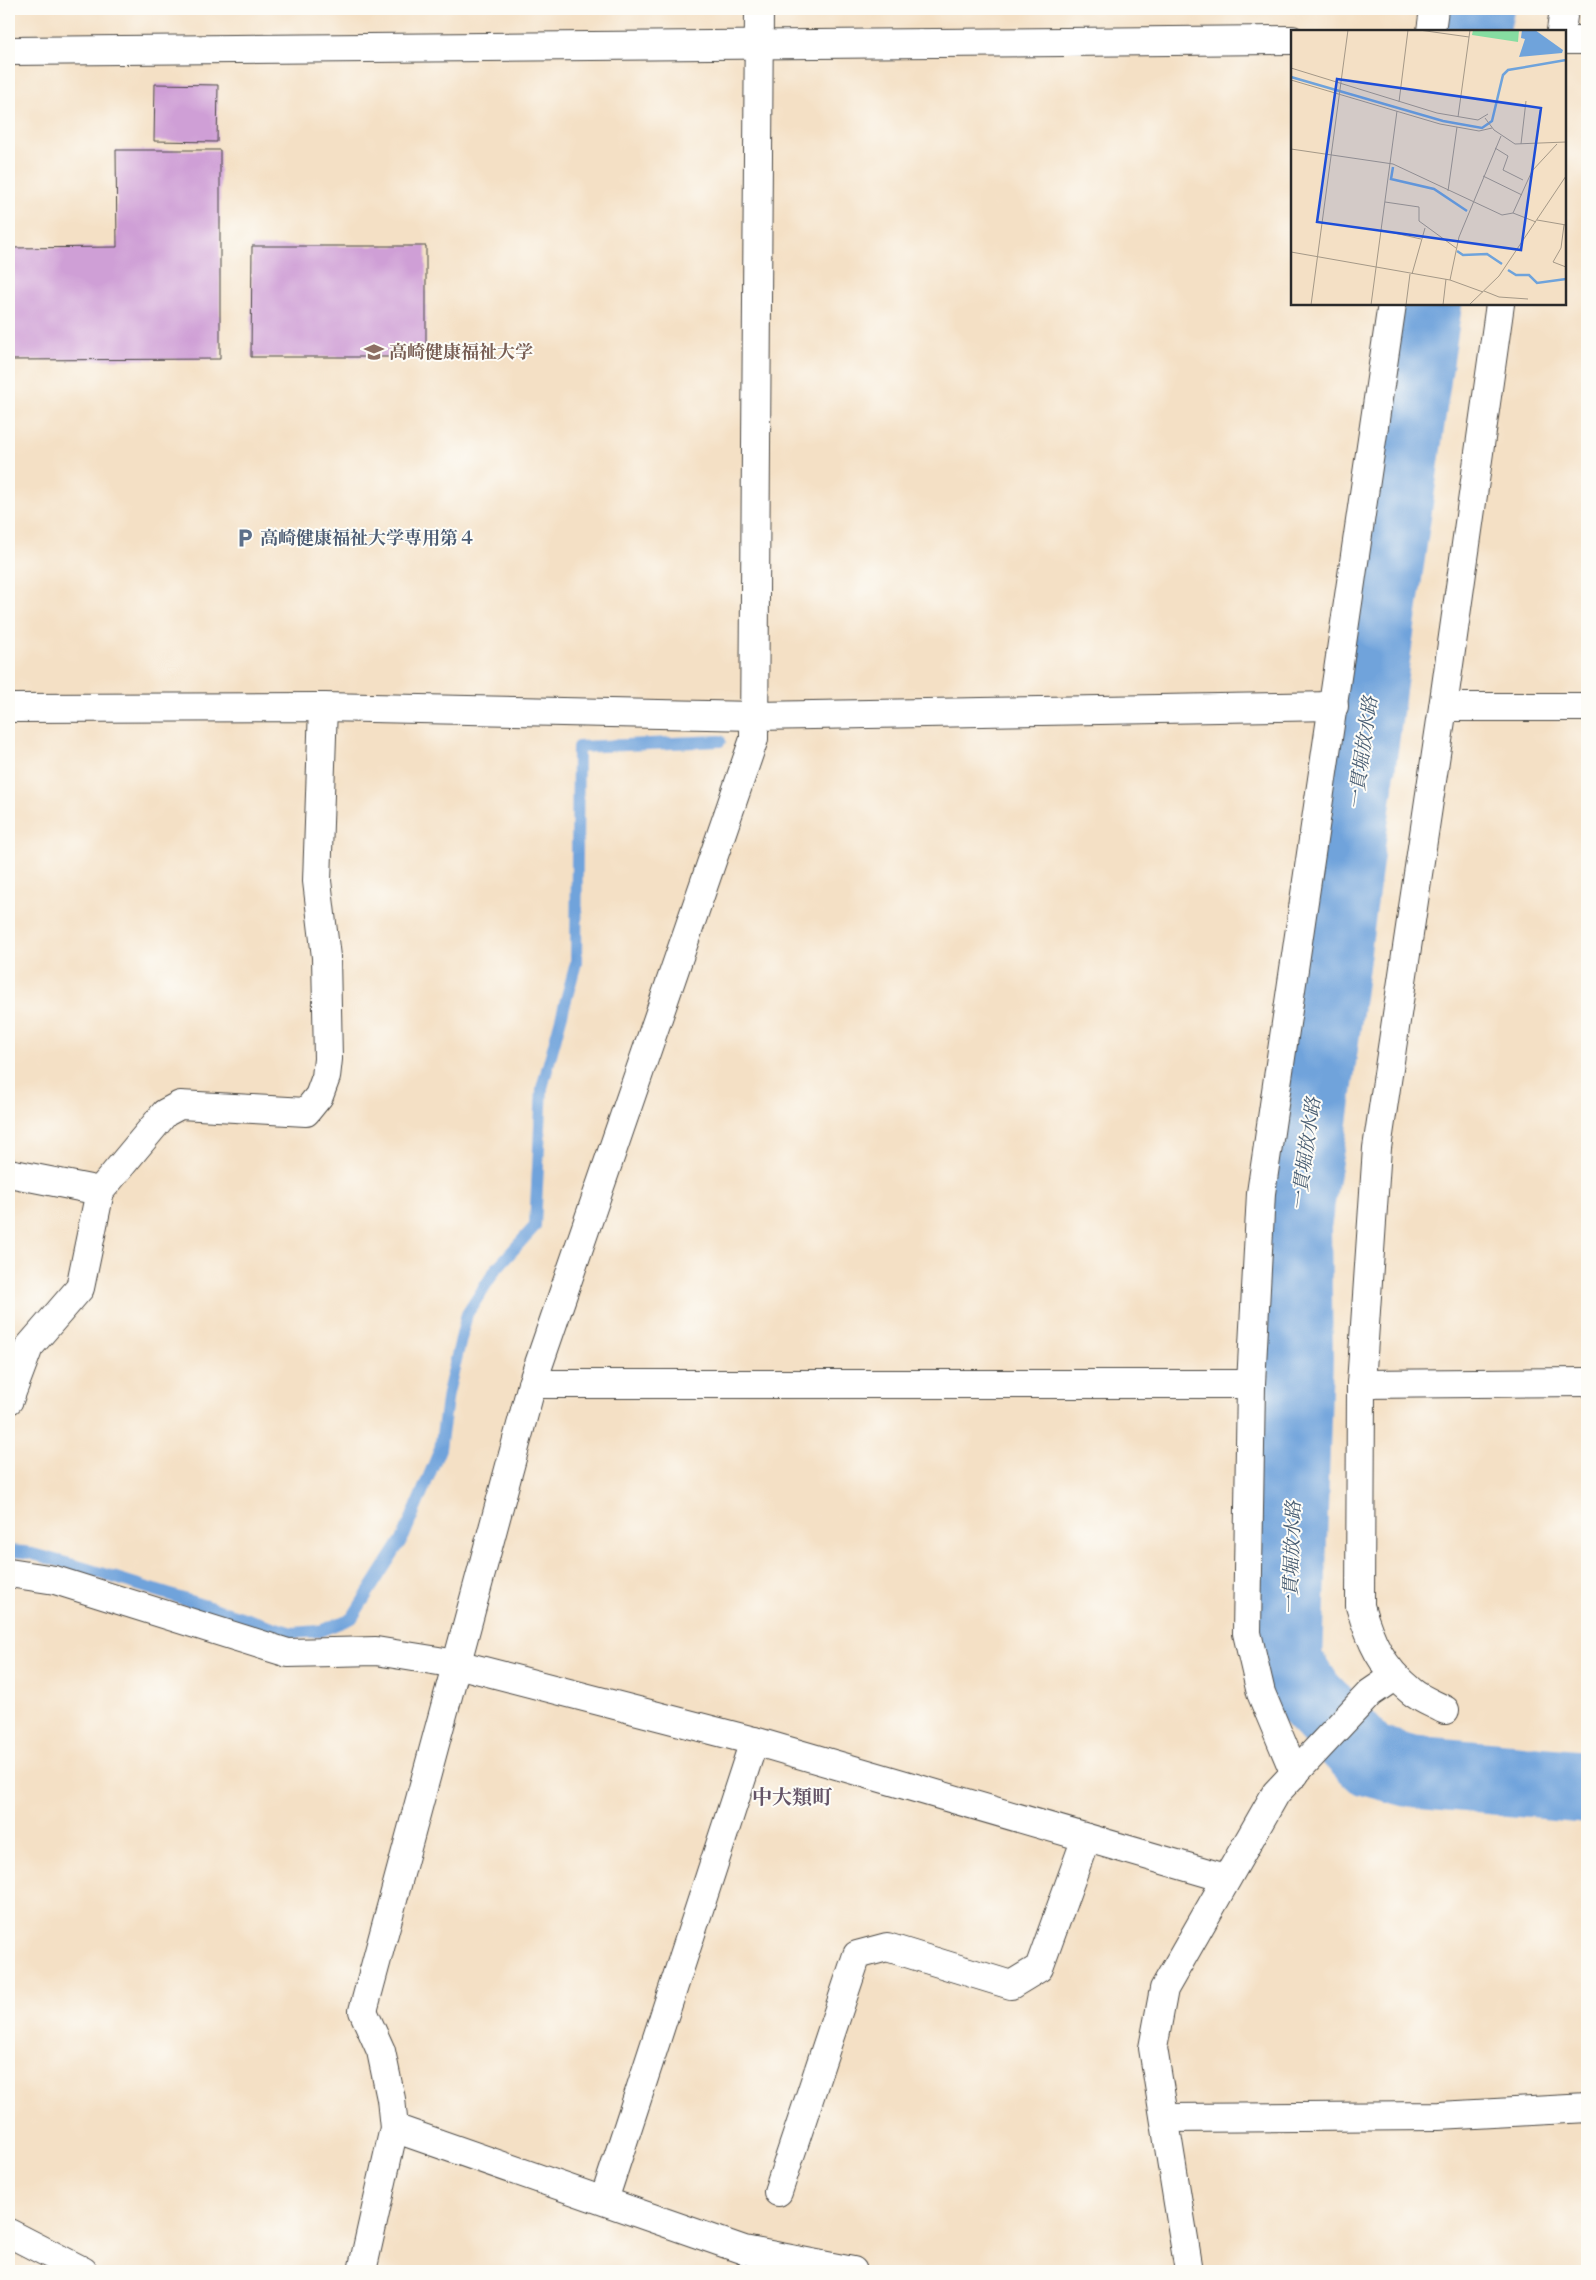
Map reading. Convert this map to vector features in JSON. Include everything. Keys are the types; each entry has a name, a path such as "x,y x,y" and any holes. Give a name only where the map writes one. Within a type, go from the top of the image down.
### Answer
{"street":[{"path":"362,2271 394,2128 391,2099 381,2051 363,2011 532,1384 754,739 759,9"},
{"path":"1430,30 1434,9"},
{"path":"1561,30 1564,9"},
{"path":"9,51 1291,40"},
{"path":"1566,40 1587,40"},
{"path":"1295,1774 1261,1693 1248,1633 1251,1384 1261,1193 1392,305"},
{"path":"1445,1710 1412,1692 1395,1676 1371,1640 1360,1606 1361,1384 1376,1148 1443,708 1500,305"},
{"path":"9,708 323,707 755,716 1334,706"},
{"path":"1443,708 1587,706"},
{"path":"9,1400 29,1347 80,1288 100,1191 164,1113 180,1106 306,1112 318,1096 326,1077 328,1059 326,957 317,881 323,707"},
{"path":"9,1173 100,1191"},
{"path":"1361,1384 1587,1382"},
{"path":"532,1384 1251,1384"},
{"path":"9,1573 55,1580 288,1653 376,1651 457,1664 754,1741 1225,1878"},
{"path":"1189,2271 1153,2048 1164,1989 1225,1878 1276,1793 1370,1693 1395,1676"},
{"path":"604,2200 754,1741"},
{"path":"778,2192 857,1955 887,1947 1011,1985 1039,1968 1086,1838"},
{"path":"1165,2118 1438,2116 1587,2108"},
{"path":"394,2128 744,2250 853,2271"},
{"path":"9,2234 83,2271"}],"building":[{"path":"155,84 218,85 217,142 154,141"},
{"path":"116,150 220,150 220,359 9,360 9,248 117,247"},
{"path":"252,246 426,246 426,357 251,357"}],"waterway":[{"name":"一貫堀放水路","path":"1473,30 1478,9"},
{"name":"一貫堀放水路","path":"1426,305 1375,652 1311,1129 1295,1225 1297,1358 1287,1663 1309,1697 1369,1760 1410,1771 1587,1787"},
{"path":"9,1551 25,1552 81,1567 292,1633 320,1631 352,1618 404,1536 440,1449 448,1393 467,1314 496,1269 535,1226 542,1088 576,963 578,747 720,741"}],"place":[{"name":"高崎健康福祉大学","path":"374,352"},
{"name":"高崎健康福祉大学専用第４","path":"245,538"}],"district":[{"name":"中大類町","path":"792,1797"}]}
